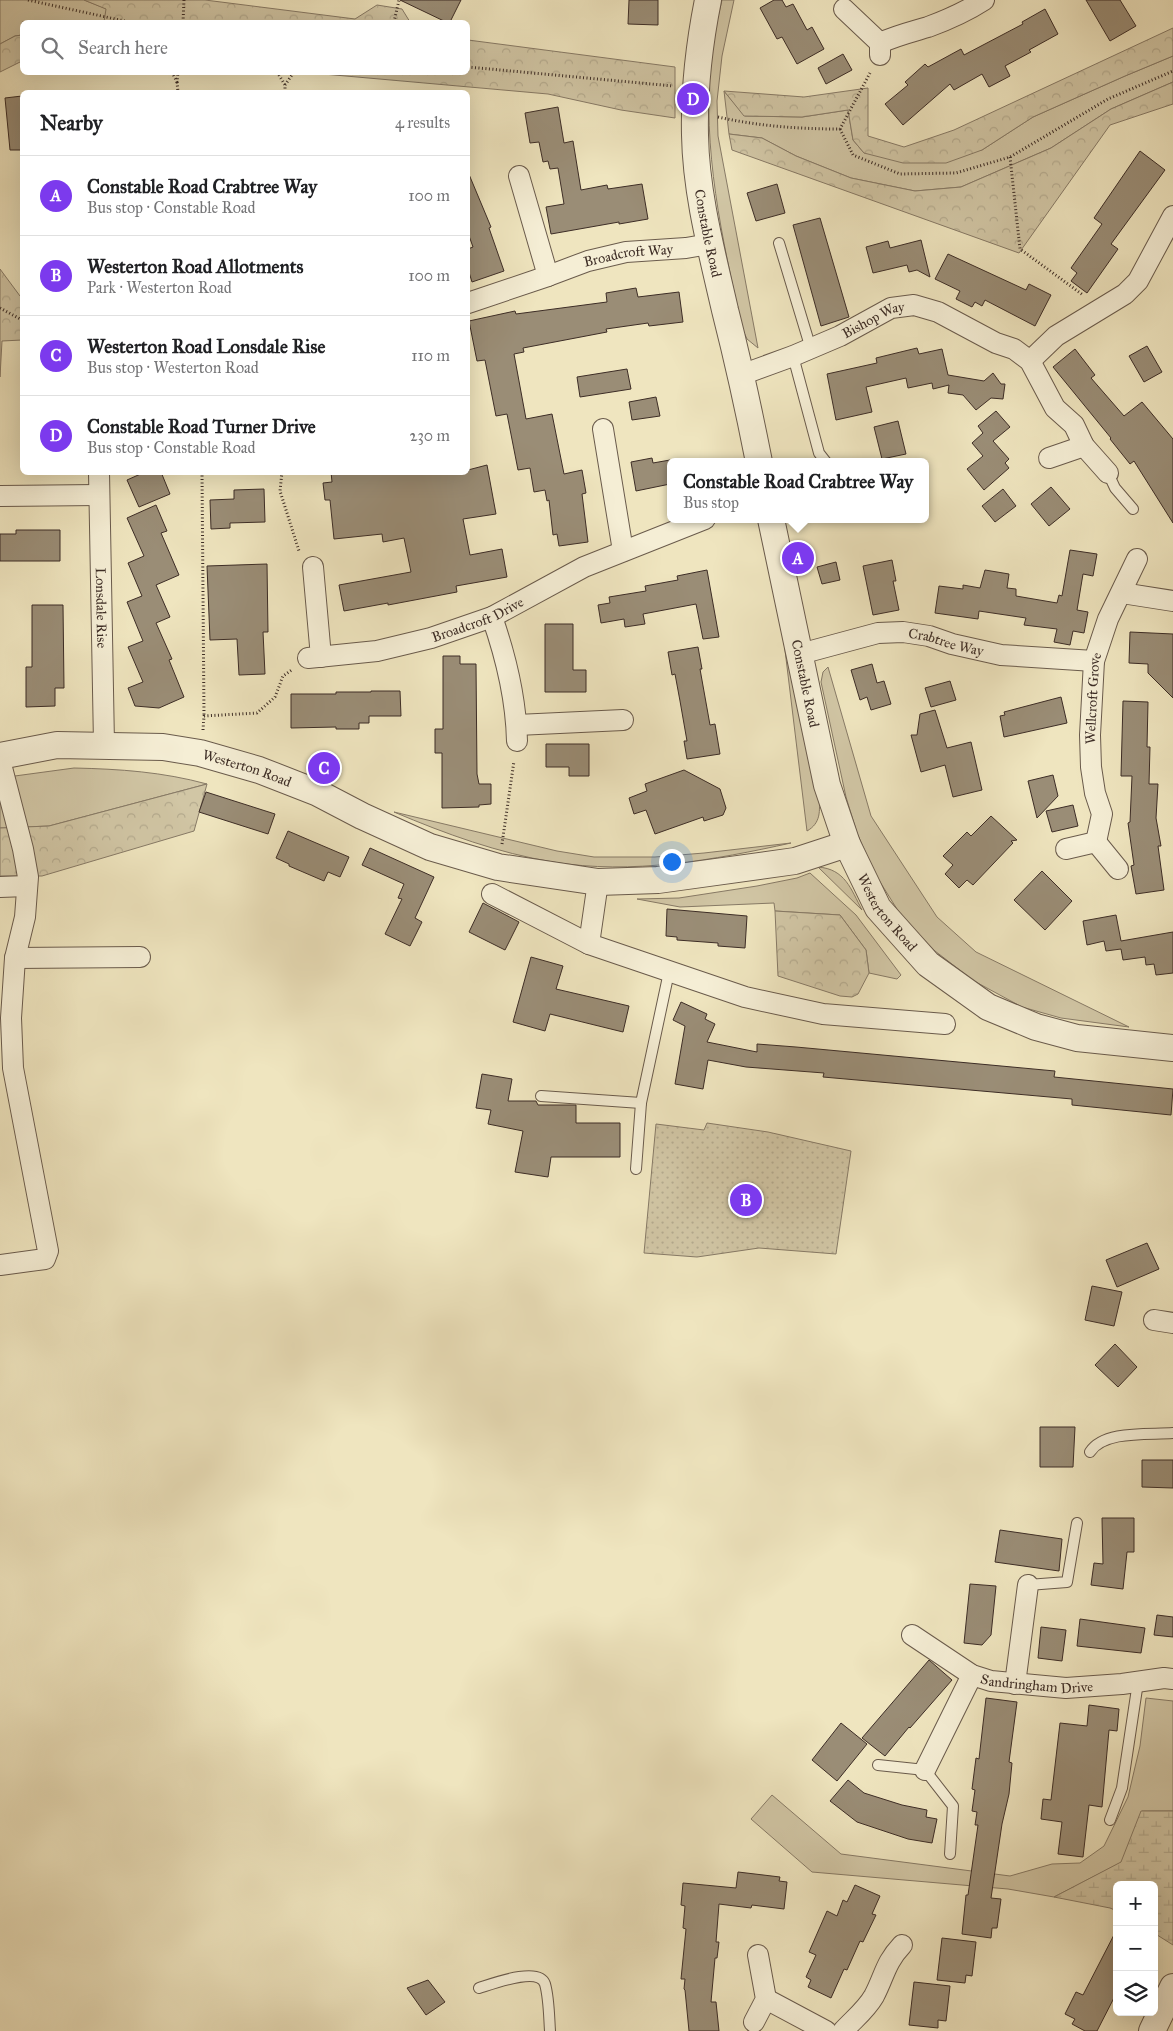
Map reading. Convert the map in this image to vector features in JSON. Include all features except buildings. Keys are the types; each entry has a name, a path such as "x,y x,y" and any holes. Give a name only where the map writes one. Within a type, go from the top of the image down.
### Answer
{"street":[{"name":"Constable Road","path":"708,0 702,32 696,100 695,137 699,181 709,244 741,375 758,458"},
{"path":"844,9 880,49 899,34 936,23 968,10 984,0"},
{"path":"519,176 548,276"},
{"path":"1030,361 1056,336 1125,294 1138,281 1173,216"},
{"name":"Broadcroft Way","path":"470,302 588,261 626,252 686,248 709,244"},
{"name":"Bishop Way","path":"741,375 840,336 891,308 914,305 938,312 987,339 1014,349 1030,361 1055,408 1074,425 1084,446 1108,473"},
{"path":"602,430 623,551"},
{"path":"1049,458 1084,446"},
{"name":"Lonsdale Rise","path":"99,475 104,744"},
{"path":"0,496 99,495"},
{"name":"Broadcroft Drive","path":"314,658 376,651 432,638 492,617 584,567 694,523"},
{"name":"Constable Road","path":"772,523 827,785 847,844"},
{"name":"Wellcroft Grove","path":"1096,842 1102,814 1095,793 1090,767 1094,661 1108,619 1137,560"},
{"path":"313,567 314,658"},
{"path":"1122,593 1173,601"},
{"path":"492,617 506,660 517,733 622,720"},
{"name":"Crabtree Way","path":"800,654 848,639 878,633 903,632 929,636 952,644 1001,655 1094,661"},
{"name":"Westerton Road","path":"0,756 58,745 104,744 163,747 200,753 259,770 318,793 362,816 430,847 498,867 598,882 658,880 785,863 847,844 878,908 928,964 988,1008 1036,1027 1077,1038 1173,1048"},
{"path":"0,760 23,849 28,877 25,917 15,958 7,1068 48,1252 45,1259 0,1265"},
{"path":"1066,849 1096,842 1118,869"},
{"path":"589,944 598,882"},
{"path":"0,887 27,886"},
{"path":"492,894 589,944 746,997 823,1014 945,1024"},
{"path":"15,958 140,957"},
{"path":"1015,1684 1028,1586"},
{"name":"Sandringham Drive","path":"912,1635 972,1675 992,1681 1066,1688 1164,1678 1173,1679"},
{"path":"925,1770 972,1675"},
{"path":"843,2031 864,2011 874,1995 891,1957 902,1944"},
{"path":"754,2022 766,1999 758,1955"},
{"path":"1152,2031 1173,1987"},
{"path":"766,1999 826,2031"}],"lane":[{"path":"779,243 806,336 802,352 819,453 823,458"},
{"path":"1108,473 1115,488 1133,509"},
{"path":"636,1169 641,1104 670,972"},
{"path":"541,1096 641,1104"},
{"path":"1090,1452 1096,1444 1112,1437 1173,1433"},
{"path":"1028,1586 1067,1582 1077,1524"},
{"path":"1110,1820 1122,1788 1138,1682"},
{"path":"878,1765 925,1770 953,1806 950,1854"},
{"path":"479,1988 526,1976 539,1978 544,1984 550,2031"}],"path":[{"path":"28,0 120,20"},
{"path":"183,20 184,0"},
{"path":"394,20 399,0"},
{"path":"840,129 880,49"},
{"path":"470,67 696,100 752,125 803,129 840,129"},
{"path":"840,129 853,155 900,174 956,173 1010,157 1108,99 1173,71"},
{"path":"174,75 177,82"},
{"path":"178,75 178,90"},
{"path":"279,75 285,85 285,90"},
{"path":"285,85 292,75"},
{"path":"1010,157 1020,249 1102,309"},
{"path":"0,308 20,319"},
{"path":"200,753 204,716 202,475"},
{"path":"282,475 280,492 303,566 313,567"},
{"path":"204,716 257,713 275,697 284,676 314,658"},
{"path":"498,867 517,733"}],"green space":[{"path":"0,0 84,0 107,9 104,20 20,20 20,35 0,44"},
{"path":"84,0 205,0 355,19 377,5 402,9 409,20 104,20 106,9"},
{"path":"722,0 734,0 722,56 717,101 718,136 758,348 747,339 742,328 721,227 712,160 709,126 711,56"},
{"path":"1173,28 1173,56 1033,117 982,150 946,163 903,163 864,153 853,140 848,110 802,117 744,116 724,91 804,97 868,88 868,136 904,147 954,130"},
{"path":"20,35 20,62 0,72 0,44"},
{"path":"470,40 675,67 675,118 621,110 548,94 334,75 470,75"},
{"path":"1173,56 1173,82 1111,109 1051,148 961,187 915,191 851,178 796,156 762,138 729,134 724,91 745,116 802,117 848,110 853,140 864,153 982,150 1033,117"},
{"path":"1173,82 1173,104 1110,125 1019,253 732,150 729,134 762,138 796,156 851,178 915,191 961,187 1051,148 1111,109"},
{"path":"0,269 20,296 20,340 2,341 0,377"},
{"path":"784,642 819,796 819,816 812,828 807,831"},
{"path":"828,667 871,816 937,917 976,952 1129,1027 1061,1018 1022,1007 974,981 935,951 902,917 875,874 857,833 846,797 821,682 823,672"},
{"path":"74,768 141,772 207,784 49,826 0,828 0,778"},
{"path":"207,784 194,831 42,876 0,876 0,828 49,826"},
{"path":"394,812 557,851 594,857 655,857 791,843 673,864 613,867 583,866 553,862 492,848 433,828"},
{"path":"818,867 835,872 841,876 846,881 862,910"},
{"path":"810,873 856,915 901,975 897,979 869,973 866,950 840,915 775,911 774,903 680,907 637,899 679,898 757,886 797,878"},
{"path":"775,911 840,915 866,950 869,973 858,994 852,997 840,996 778,976"},
{"path":"707,1123 768,1132 851,1151 836,1254 759,1248 697,1257 644,1253 656,1124 704,1130"},
{"path":"1146,1698 1173,1701 1173,1811 1142,1811 1122,1862 1054,1897 1008,1889 812,1872 751,1819 772,1795 841,1854 1010,1876 1052,1864 1080,1863 1104,1846 1128,1797 1140,1746"},
{"path":"1141,1811 1173,1811 1173,1945 1158,1936 1158,1881 1113,1881 1113,1909 1054,1897 1121,1862"}],"place":[{"name":"Constable Road Turner Drive","path":"693,99"},
{"name":"Constable Road Crabtree Way","path":"798,558"},
{"name":"Westerton Road Lonsdale Rise","path":"324,768"},
{"name":"Westerton Road Allotments","path":"746,1200"}]}
